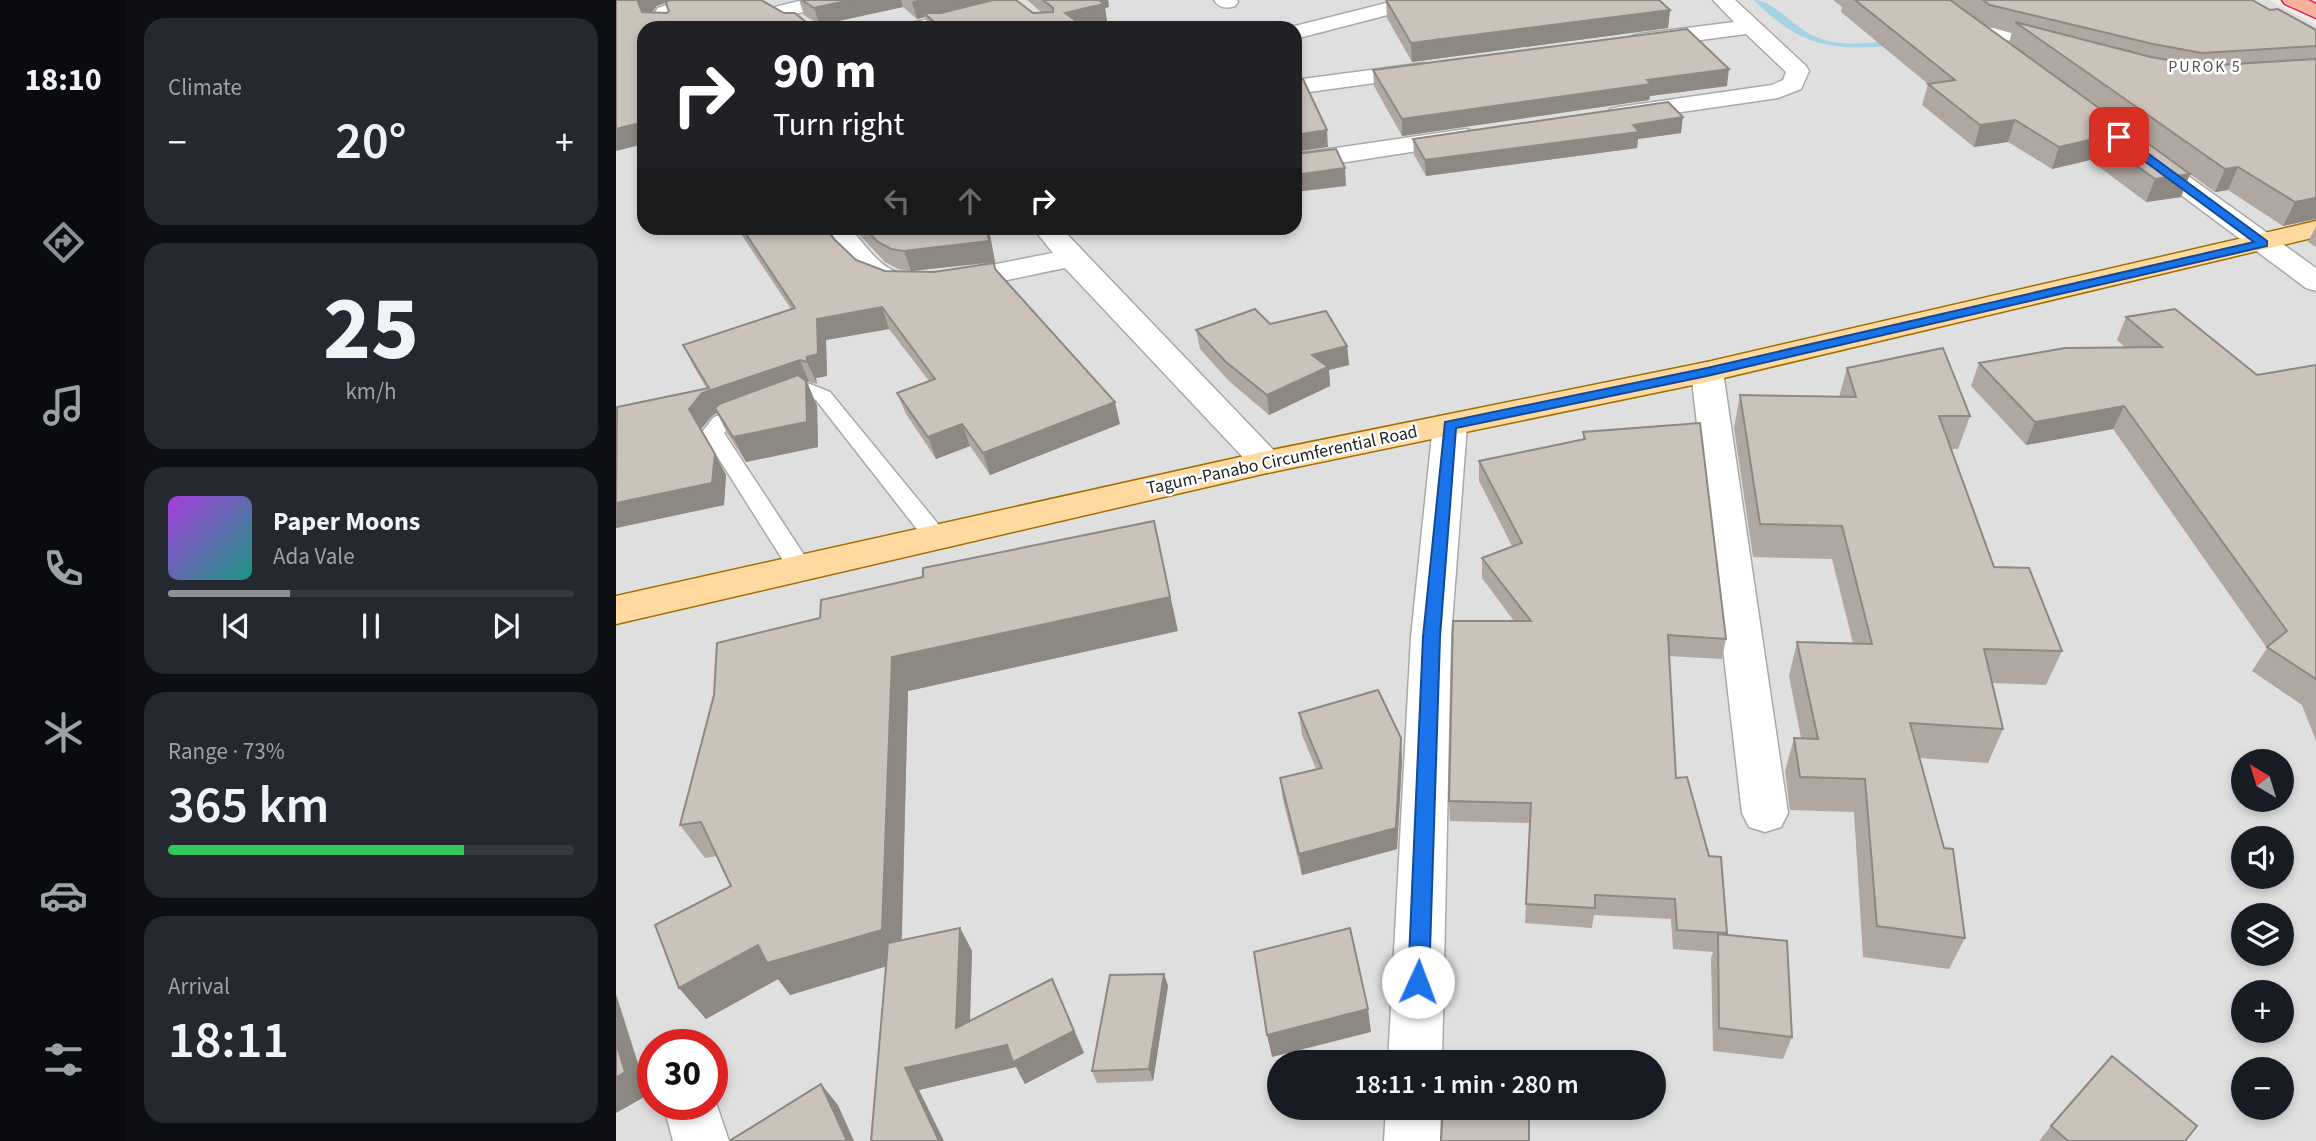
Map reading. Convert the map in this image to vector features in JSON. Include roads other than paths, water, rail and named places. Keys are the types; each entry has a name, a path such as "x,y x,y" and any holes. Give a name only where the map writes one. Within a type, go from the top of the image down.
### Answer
{"highway":[{"path":"2292,0 2316,12"}],"main road":[{"name":"Tagum-Panabo Circumferential Road","path":"616,610 1267,462 1707,372 2316,229"}],"street":[{"path":"659,21 666,12 700,0"},
{"path":"756,0 795,21"},
{"path":"778,12 831,0"},
{"path":"1302,30 1423,0"},
{"path":"1599,117 1778,91 1793,84 1798,71 1723,0"},
{"path":"947,21 1004,7"},
{"path":"1954,16 2020,64"},
{"path":"1612,45 1749,27"},
{"path":"1302,86 1446,67"},
{"path":"1302,161 1488,133"},
{"path":"2119,137 2316,282"},
{"path":"842,235 871,267 885,278 900,282 931,281 1072,258"},
{"path":"1053,235 1267,462"},
{"path":"1707,372 1765,813"},
{"path":"1415,1050 1431,637 1450,425"},
{"path":"1412,1141 1413,1120"}],"lane":[{"path":"1975,31 1993,32 2060,50"},
{"path":"800,567 713,432 722,422 810,390 823,396 934,536"}],"waterway":[{"path":"1758,0 1795,29 1823,43 1854,46 1902,42"}],"district":[{"name":"PUROK 5","path":"2205,67"}]}
